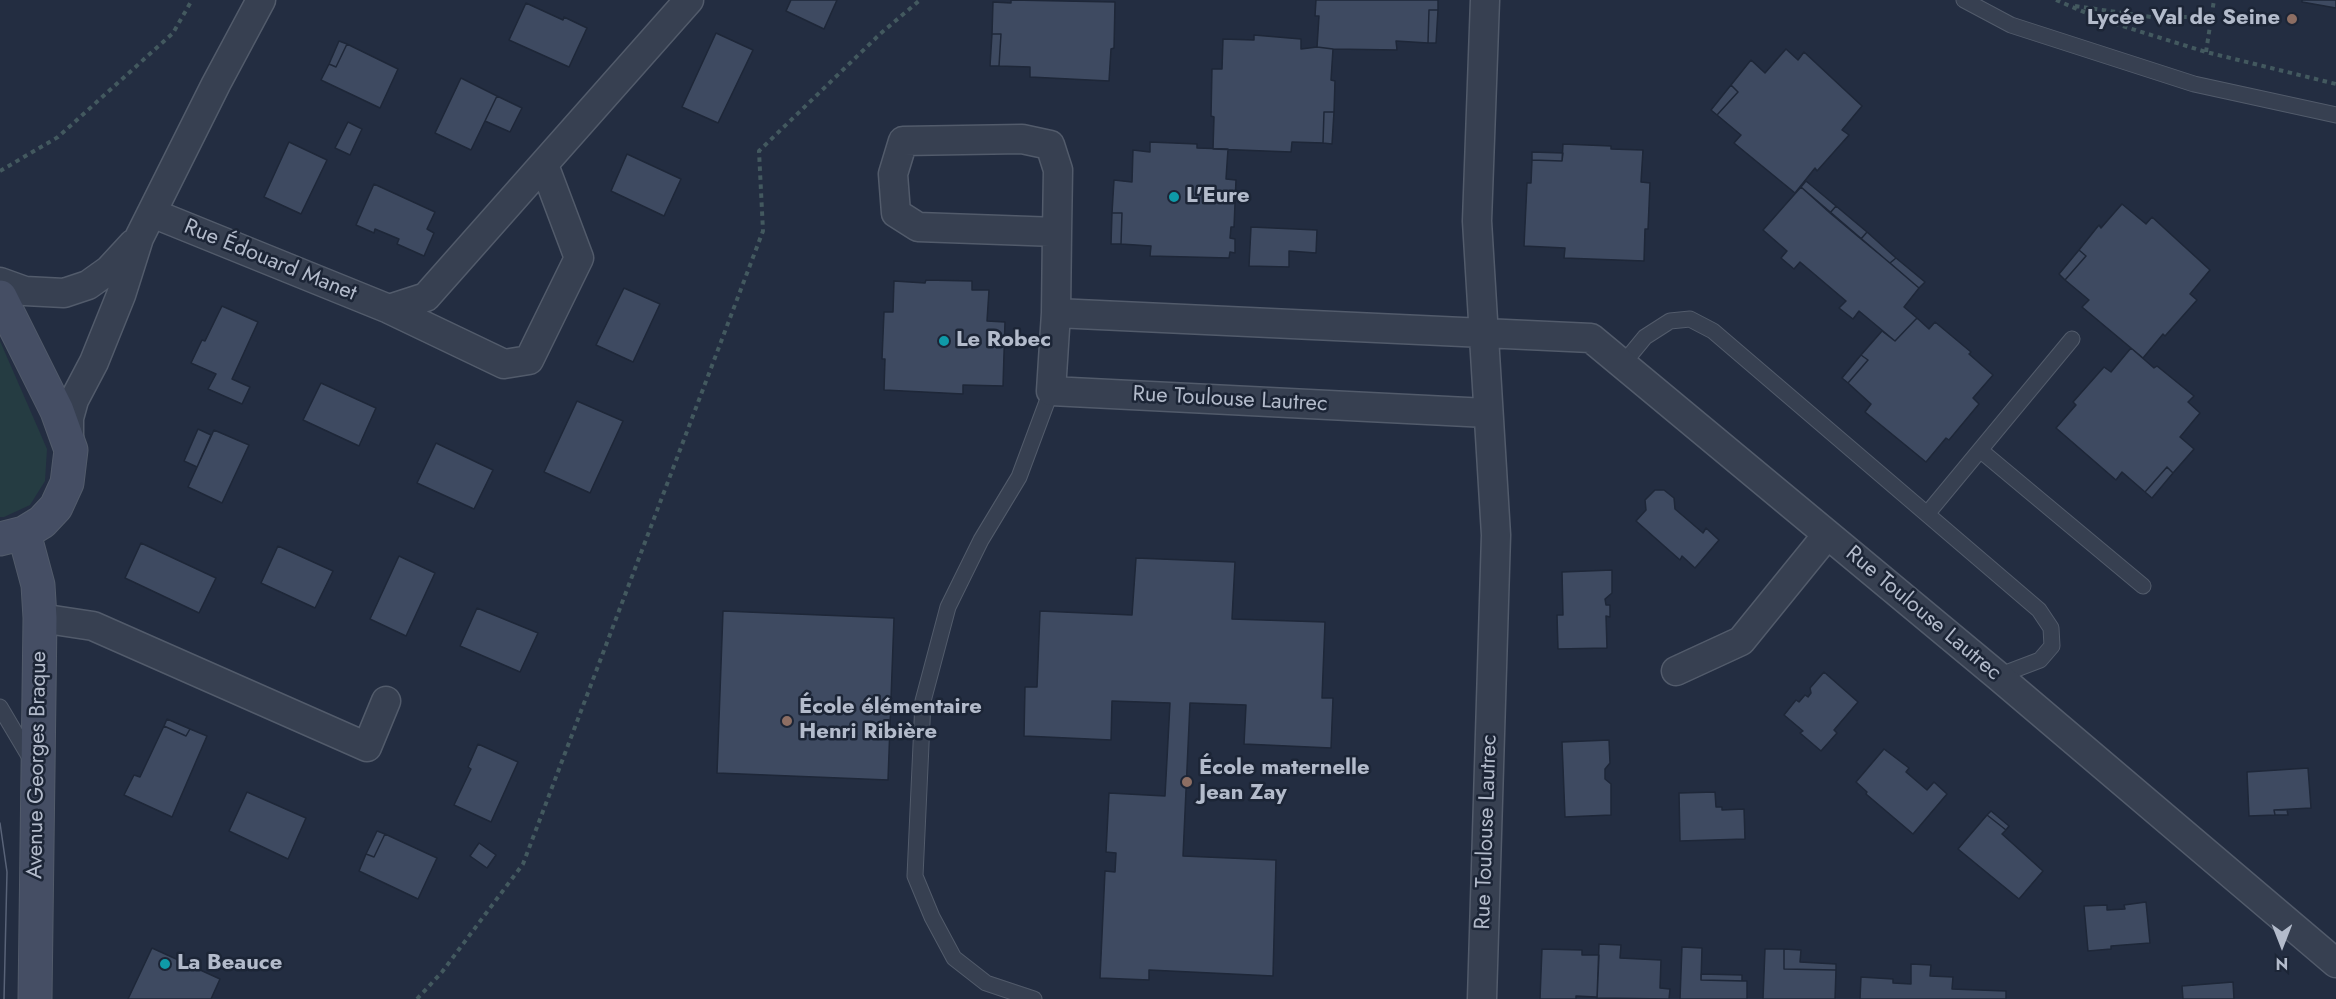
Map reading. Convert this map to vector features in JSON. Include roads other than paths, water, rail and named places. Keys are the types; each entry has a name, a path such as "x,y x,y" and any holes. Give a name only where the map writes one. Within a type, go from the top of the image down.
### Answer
{"street":[{"path":"12,536 42,522 56,507 67,483 71,450 69,418 74,400 94,362 122,295 145,226 261,0"},
{"path":"389,309 426,297 689,0"},
{"name":"Rue Toulouse Lautrec","path":"1482,999 1496,534 1482,334 1477,221 1485,0"},
{"path":"1051,392 1056,313 1058,170 1050,145 1022,140 903,141 893,174 896,213 918,226 1057,232"},
{"name":"Rue Édouard Manet","path":"145,226 389,309 504,364 529,360 579,258 544,165"},
{"path":"0,282 26,291 49,293 63,293 88,285 109,270 145,226"},
{"path":"0,297 69,439"},
{"name":"Rue Toulouse Lautrec","path":"1056,313 1591,338 1998,676 2336,963"},
{"name":"Rue Toulouse Lautrec","path":"1051,392 1487,413"},
{"path":"1676,671 1740,641 1827,534"},
{"name":"Avenue Georges Braque","path":"12,536 38,585 40,618 36,769 38,807 35,999"},
{"path":"40,618 93,626 367,747 386,701"}],"lane":[{"path":"1964,0 2012,25 2194,84 2336,115"},
{"path":"1622,365 1645,337 1670,321 1690,319 1713,331 2039,610 2051,628 2052,646 2040,660 1998,676"},
{"path":"1927,514 2072,339"},
{"path":"1034,999 986,983 954,958 932,917 915,876 923,701 948,607 981,540 1019,477 1051,392"},
{"path":"1980,450 2143,586"},
{"path":"0,706 36,769"}],"tram line":[{"path":"0,823 7,872 4,999"}],"place":[{"name":"Lycée Val de Seine","path":"2292,19"},
{"name":"L'Eure","path":"1174,197"},
{"name":"Le Robec","path":"944,341"},
{"name":"École élémentaire Henri Ribière","path":"787,721"},
{"name":"École maternelle Jean Zay","path":"1187,782"},
{"name":"La Beauce","path":"165,964"}]}
